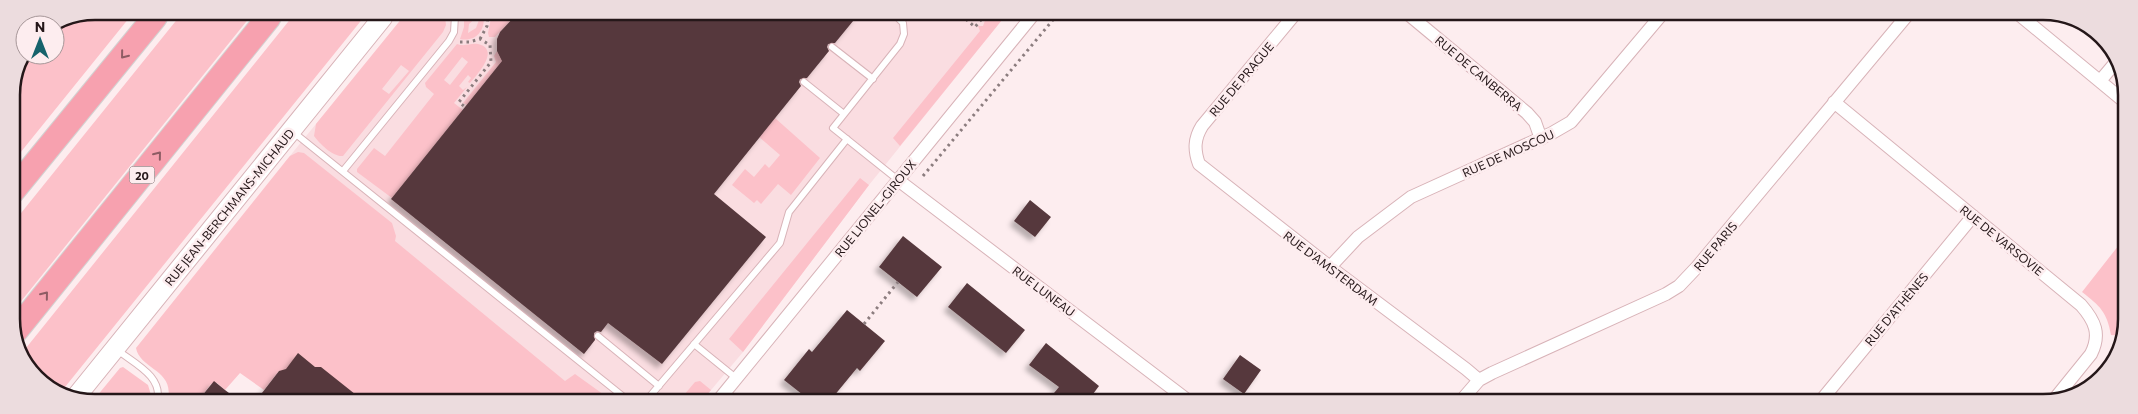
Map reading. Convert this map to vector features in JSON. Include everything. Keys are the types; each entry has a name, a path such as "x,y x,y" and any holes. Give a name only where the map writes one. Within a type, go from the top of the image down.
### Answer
{"highway":[{"path":"20,182 153,20"},
{"name":"20","path":"20,325 267,20"}],"street":[{"name":"RUE JEAN-BERCHMANS-MICHAUD","path":"80,392 381,20"},
{"name":"RUE LIONEL-GIROUX","path":"723,394 1029,20"},
{"name":"RUE DE PRAGUE","path":"1195,147 1195,139 1202,126 1290,20"},
{"name":"RUE DE CANBERRA","path":"1415,20 1527,113 1535,122 1541,139"},
{"name":"RUE DE MOSCOU","path":"1330,267 1358,237 1411,197 1562,128 1579,115 1658,20"},
{"name":"RUE PARIS","path":"1467,394 1479,380 1666,294 1679,286 1697,267 1903,20"},
{"path":"2026,20 2118,96"},
{"path":"2100,81 2112,67"},
{"name":"RUE DE VARSOVIE","path":"1834,102 2081,305 2096,325 2096,346 2060,392"},
{"name":"RUE D'AMSTERDAM","path":"1195,147 1196,157 1203,170 1466,368 1479,380"},
{"name":"RUE LUNEAU","path":"898,180 1179,394"},
{"name":"RUE D'ATHÈNES","path":"1826,394 1973,216"}],"lane":[{"path":"343,171 449,41 454,32 454,20"},
{"path":"898,180 833,128 894,54 904,34 903,23 900,20"},
{"path":"832,47 873,79"},
{"path":"804,82 844,114"},
{"path":"291,130 620,394"},
{"path":"652,394 780,243 789,212 847,139"},
{"path":"598,336 659,386"},
{"path":"694,344 736,378"},
{"path":"115,348 153,378 159,394"}],"path":[{"path":"459,41 470,42 480,39 487,26 488,20"},
{"path":"967,20 976,27 981,20"},
{"name":"RUE LIONEL-GIROUX","path":"919,180 1053,20"},
{"path":"480,39 490,45 496,45"},
{"path":"465,107 459,102 491,62 490,45"},
{"path":"864,324 898,282"}],"shaded area":[{"path":"128,20 20,153 21,80 26,66 65,65 66,26 80,21"},
{"path":"177,20 248,20 20,303 20,214"},
{"path":"290,20 362,20 65,387 49,379 35,365 26,348"},
{"path":"401,20 1002,20 869,185 743,352 708,394 553,394 285,162"},
{"path":"401,20 445,20 446,25 443,32 343,156 331,152 314,136 316,124","holes":["401,65 409,71 389,94 382,89"]},
{"path":"464,20 474,20 469,24 468,33 476,28 479,20 484,20 478,35 465,40 460,39"},
{"path":"491,20 511,20 495,37 489,37"},
{"path":"985,20 1002,20 900,146 893,138 980,31 978,26 983,26"},
{"path":"457,44 478,44 485,47 487,56 477,74 470,83 468,82 471,78 468,75 459,86 463,90 467,87 454,103 463,110 392,198 357,172 357,169 374,148 385,156 434,94 426,87 425,83","holes":["462,57 468,62 450,85 444,80"]},
{"path":"497,51 503,60 467,105 463,103 496,62 494,56"},
{"path":"775,118 820,158 791,195 778,184 761,204 757,200 754,203 732,185 745,169 754,177 765,164 769,168 780,155 759,137"},
{"path":"298,152 304,153 392,223 396,236 395,241 565,381 575,374 603,394 354,394 318,367 279,371 264,390 240,373 225,390 217,383 211,384 203,394 168,394 167,383 163,377 144,361 136,348 290,156"},
{"path":"860,178 869,185 743,352 729,339"},
{"path":"2118,246 2118,319 2116,335 2111,335 2102,310 2082,292"},
{"path":"123,367 148,385 151,394 99,394 120,368"},
{"path":"700,381 711,390 708,394 685,394 695,382"}],"building":[{"path":"511,20 854,20 835,43 828,44 829,51 807,78 800,79 801,86 714,194 766,237 662,364 608,323 601,332 597,331 594,333 595,340 584,354 391,199 502,61 497,51 497,39 500,32"},
{"path":"1030,200 1051,217 1035,237 1014,221"},
{"path":"903,236 942,267 917,297 879,267"},
{"path":"967,283 1025,330 1006,353 948,307"},
{"path":"847,310 885,341 860,371 857,368 836,394 802,394 784,380 809,349 812,352"},
{"path":"1046,343 1099,386 1093,394 1055,394 1054,393 1059,387 1029,365"},
{"path":"298,353 315,367 321,367 355,394 261,394 279,371 286,369"},
{"path":"1240,355 1261,370 1244,394 1223,379"},
{"path":"214,381 230,394 203,394"}]}
